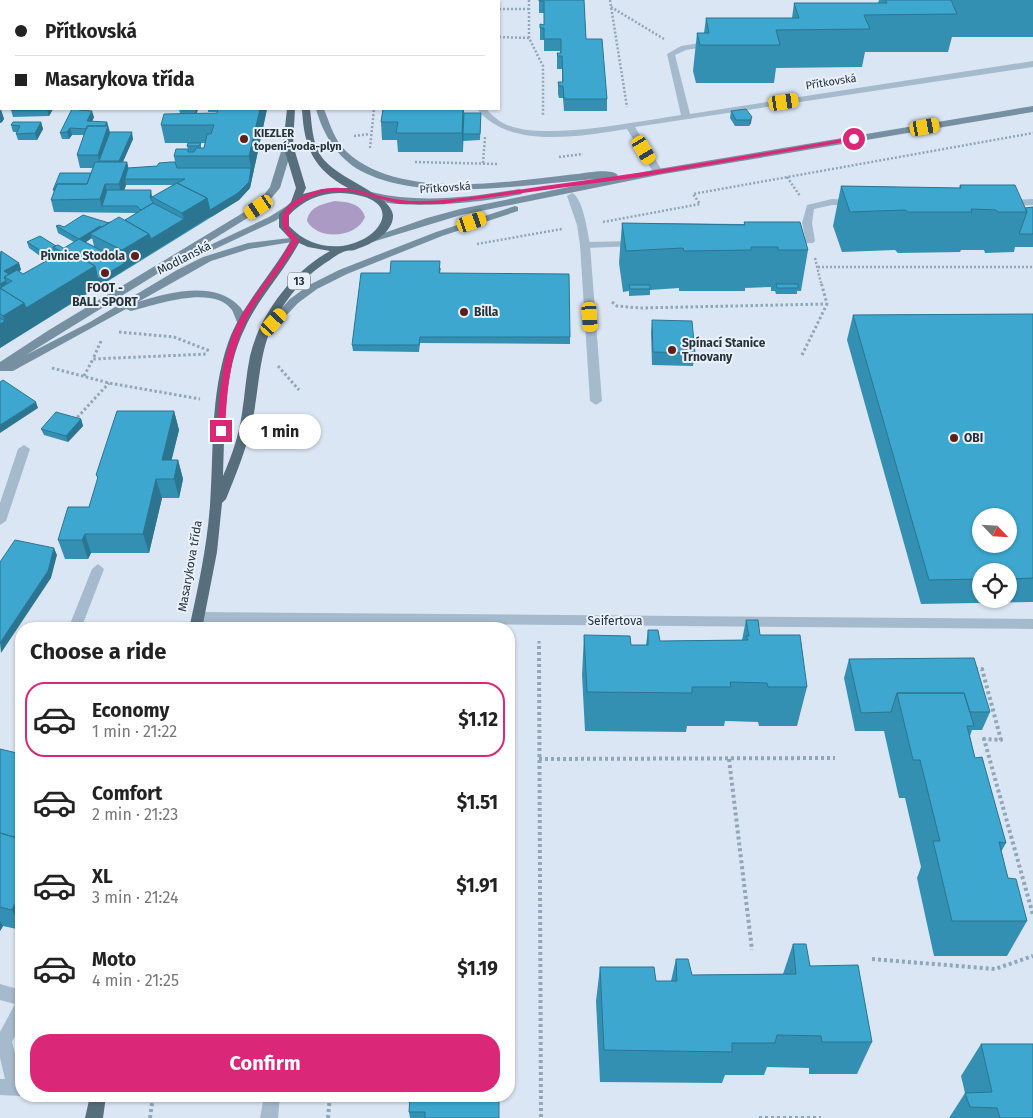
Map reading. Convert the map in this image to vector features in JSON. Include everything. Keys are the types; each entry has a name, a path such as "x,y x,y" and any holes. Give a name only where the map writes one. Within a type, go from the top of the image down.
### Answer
{"main road":[{"path":"292,110 288,145 301,188 293,205 284,217 284,226 295,240"},
{"name":"Masarykova třída","path":"216,508 239,453 246,423 256,354 263,334 290,290 309,270 325,258 369,240 381,231 387,220 386,208 368,194 339,178 318,158 310,143 306,110"},
{"path":"293,205 310,194 329,190 348,190 368,194"},
{"name":"Masarykova třída","path":"197,622 216,508 224,379 232,346 252,304 286,259 295,240 309,246 326,249 352,246"},
{"path":"94,1118 97,1102"}],"street":[{"path":"686,117 671,54 682,49 723,41"},
{"name":"Přítkovská","path":"483,112 492,122 508,129 543,133 607,129 1033,64"},
{"name":"Přítkovská","path":"368,194 400,202 437,202 640,175 1033,109"},
{"path":"320,110 333,139 346,155 377,174 397,180 477,187 587,176 640,175"},
{"path":"630,125 658,172"},
{"path":"0,367 53,332 247,215 266,201 275,188 288,145"},
{"path":"263,334 294,301 313,287 343,272 401,248 488,217 572,196 640,175"},
{"name":"Přítkovská","path":"369,240 445,216 640,175"},
{"path":"572,196 582,225 585,245 596,401"},
{"path":"783,242 810,242 807,223 810,207 832,202 861,203"},
{"path":"996,203 1033,202"},
{"name":"Modlanská","path":"146,277 256,227 293,205"},
{"name":"Modlanská","path":"0,373 105,318 181,272 207,259 248,246 295,240"},
{"path":"585,245 647,244"},
{"path":"105,318 158,300 198,294 218,297 231,303 239,312 242,322"},
{"path":"0,521 24,449"},
{"path":"77,622 98,568"},
{"name":"Seifertova","path":"515,624 1033,624"},
{"path":"0,992 15,996"},
{"path":"12,1087 2,1042 15,1019"},
{"path":"269,1118 271,1102"}],"path":[{"path":"529,0 529,38 544,66 543,133"},
{"path":"610,0 630,125"},
{"path":"611,7 682,49"},
{"path":"500,9 530,9"},
{"path":"500,37 529,38"},
{"path":"372,153 369,146 374,110"},
{"path":"483,112 483,163"},
{"path":"476,244 700,204 693,194 1033,133"},
{"path":"415,162 500,164"},
{"path":"802,355 826,304 810,242"},
{"path":"818,268 1033,267"},
{"path":"610,293 611,302 618,306 640,308 826,304"},
{"path":"93,359 217,354 174,336 105,331 94,324"},
{"path":"84,376 105,331"},
{"path":"256,354 267,355 299,390"},
{"path":"46,367 109,383 207,400"},
{"path":"72,422 109,383"},
{"path":"539,640 541,1118"},
{"path":"967,669 982,669 1001,740 984,739 1033,915"},
{"path":"539,760 835,758"},
{"path":"729,759 752,950"},
{"path":"872,959 995,970 1033,956"},
{"path":"150,1118 152,1102"},
{"path":"328,1118 329,1102"},
{"path":"759,1118 821,1118"}],"shaded area":[{"path":"335,201 357,206 365,217 361,224 346,233 337,234 320,232 312,227 307,221 310,212 321,205"}],"building":[{"path":"539,0 584,0 586,39 602,39 607,99 564,99 563,86 559,86 558,82 563,82 562,56 558,56 557,53 561,53 561,39 544,39 544,28 540,28 540,24 544,25 544,1"},
{"path":"885,0 951,0 957,14 864,15 870,29 776,30 780,45 700,45 697,33 709,33 706,18 799,18 794,3 887,3"},
{"path":"746,109 752,117 750,120 736,120 731,111"},
{"path":"72,110 92,111 87,121 107,122 105,126 87,126 87,129 70,128 67,132 60,133"},
{"path":"218,110 260,110 249,156 174,156 176,149 188,149 188,152 194,152 196,148 204,148 207,134 211,134 214,125 161,125 164,114 217,113"},
{"path":"383,110 463,110 462,133 396,133 398,122 381,122"},
{"path":"464,113 481,113 480,134 463,134"},
{"path":"13,122 41,122 35,133 16,134 20,126 11,125"},
{"path":"87,126 108,126 98,155 77,155"},
{"path":"110,132 132,132 119,161 99,161"},
{"path":"188,143 201,143 199,146 187,146"},
{"path":"95,162 127,162 119,184 105,184 100,199 51,200 57,184 87,184"},
{"path":"175,162 177,168 251,168 249,182 238,193 210,210 207,198 177,183 185,179 125,179 128,168 157,166 159,163"},
{"path":"60,173 91,173 87,184 57,184 53,190"},
{"path":"177,183 207,198 182,213 152,197"},
{"path":"960,185 1015,185 1027,212 998,212 996,210 971,209 972,212 908,212 905,210 850,212 841,186 961,188"},
{"path":"107,190 151,190 150,197 153,203 141,210 137,206 102,206"},
{"path":"153,203 184,219 151,239 149,234 125,220"},
{"path":"1033,207 1033,234 1019,234 1027,212 1025,208"},
{"path":"83,215 109,223 102,227 100,226 79,239 56,226 64,227"},
{"path":"119,217 149,234 122,250 90,234"},
{"path":"744,222 800,222 808,250 778,250 778,247 751,247 751,250 684,251 683,248 626,251 622,223 745,225"},
{"path":"40,236 56,246 53,247 56,256 52,258 27,242"},
{"path":"79,239 125,263 98,279 95,266 64,248"},
{"path":"58,245 95,266 26,308 24,303 0,288 12,281 4,277 17,270 23,274 62,252 53,247"},
{"path":"1,251 19,263 4,271 9,274 4,277 6,281 0,284"},
{"name":"Billa","path":"391,261 440,261 439,273 569,274 570,337 420,337 419,345 352,345 361,273 390,273"},
{"path":"776,284 798,284 798,288 777,288"},
{"path":"629,285 650,285 650,289 630,289"},
{"path":"0,288 24,303 3,316 0,314"},
{"name":"OBI","path":"1033,314 1033,578 1017,579 1017,563 972,563 972,579 929,580 853,315"},
{"path":"652,320 692,321 695,353 653,352"},
{"path":"3,380 36,402 0,425 0,382"},
{"path":"117,411 174,411 162,460 178,460 174,479 156,479 143,534 85,534 82,540 58,540 68,507 89,507 98,477 96,475"},
{"path":"56,412 81,419 66,436 41,429"},
{"path":"15,540 54,548 48,571 0,643 0,562"},
{"path":"746,620 758,620 760,635 800,635 807,687 768,687 767,683 730,682 731,687 692,687 692,693 587,692 584,635 630,636 631,645 648,645 648,630 658,630 660,641 748,640 746,636 749,636"},
{"path":"974,658 990,712 970,712 964,693 897,693 891,712 861,713 849,659"},
{"path":"897,693 964,693 974,726 967,726 975,758 982,757 1006,843 999,842 1008,878 1016,879 1027,921 952,921 933,841 940,841 920,760 913,760"},
{"path":"0,749 15,753 15,837 0,833"},
{"path":"0,833 15,837 15,904 12,910 0,907"},
{"path":"793,944 806,944 810,966 858,965 872,1042 822,1042 821,1036 777,1035 775,1043 732,1043 732,1052 604,1050 600,967 654,967 656,981 677,981 676,959 688,959 692,975 796,974"},
{"path":"981,1044 1033,1044 1033,1118 1000,1118 997,1108 970,1107 965,1093 992,1092"},
{"path":"410,1102 499,1102 499,1118 425,1118 425,1112 409,1112"}],"place":[{"name":"KIEZLER topení-voda-plyn","path":"244,139"},
{"name":"Pivnice Stodola","path":"135,256"},
{"name":"FOOT - BALL SPORT","path":"105,273"},
{"name":"Billa","path":"464,312"},
{"name":"Spínací Stanice Trnovany","path":"672,350"},
{"name":"OBI","path":"954,438"}],"route":[{"path":"221,431 224,379 235,336 247,312 286,259 296,240 286,230 284,217 290,207 310,194 338,189 354,190 391,201 442,202 514,193 584,181 640,175 854,139"}]}
